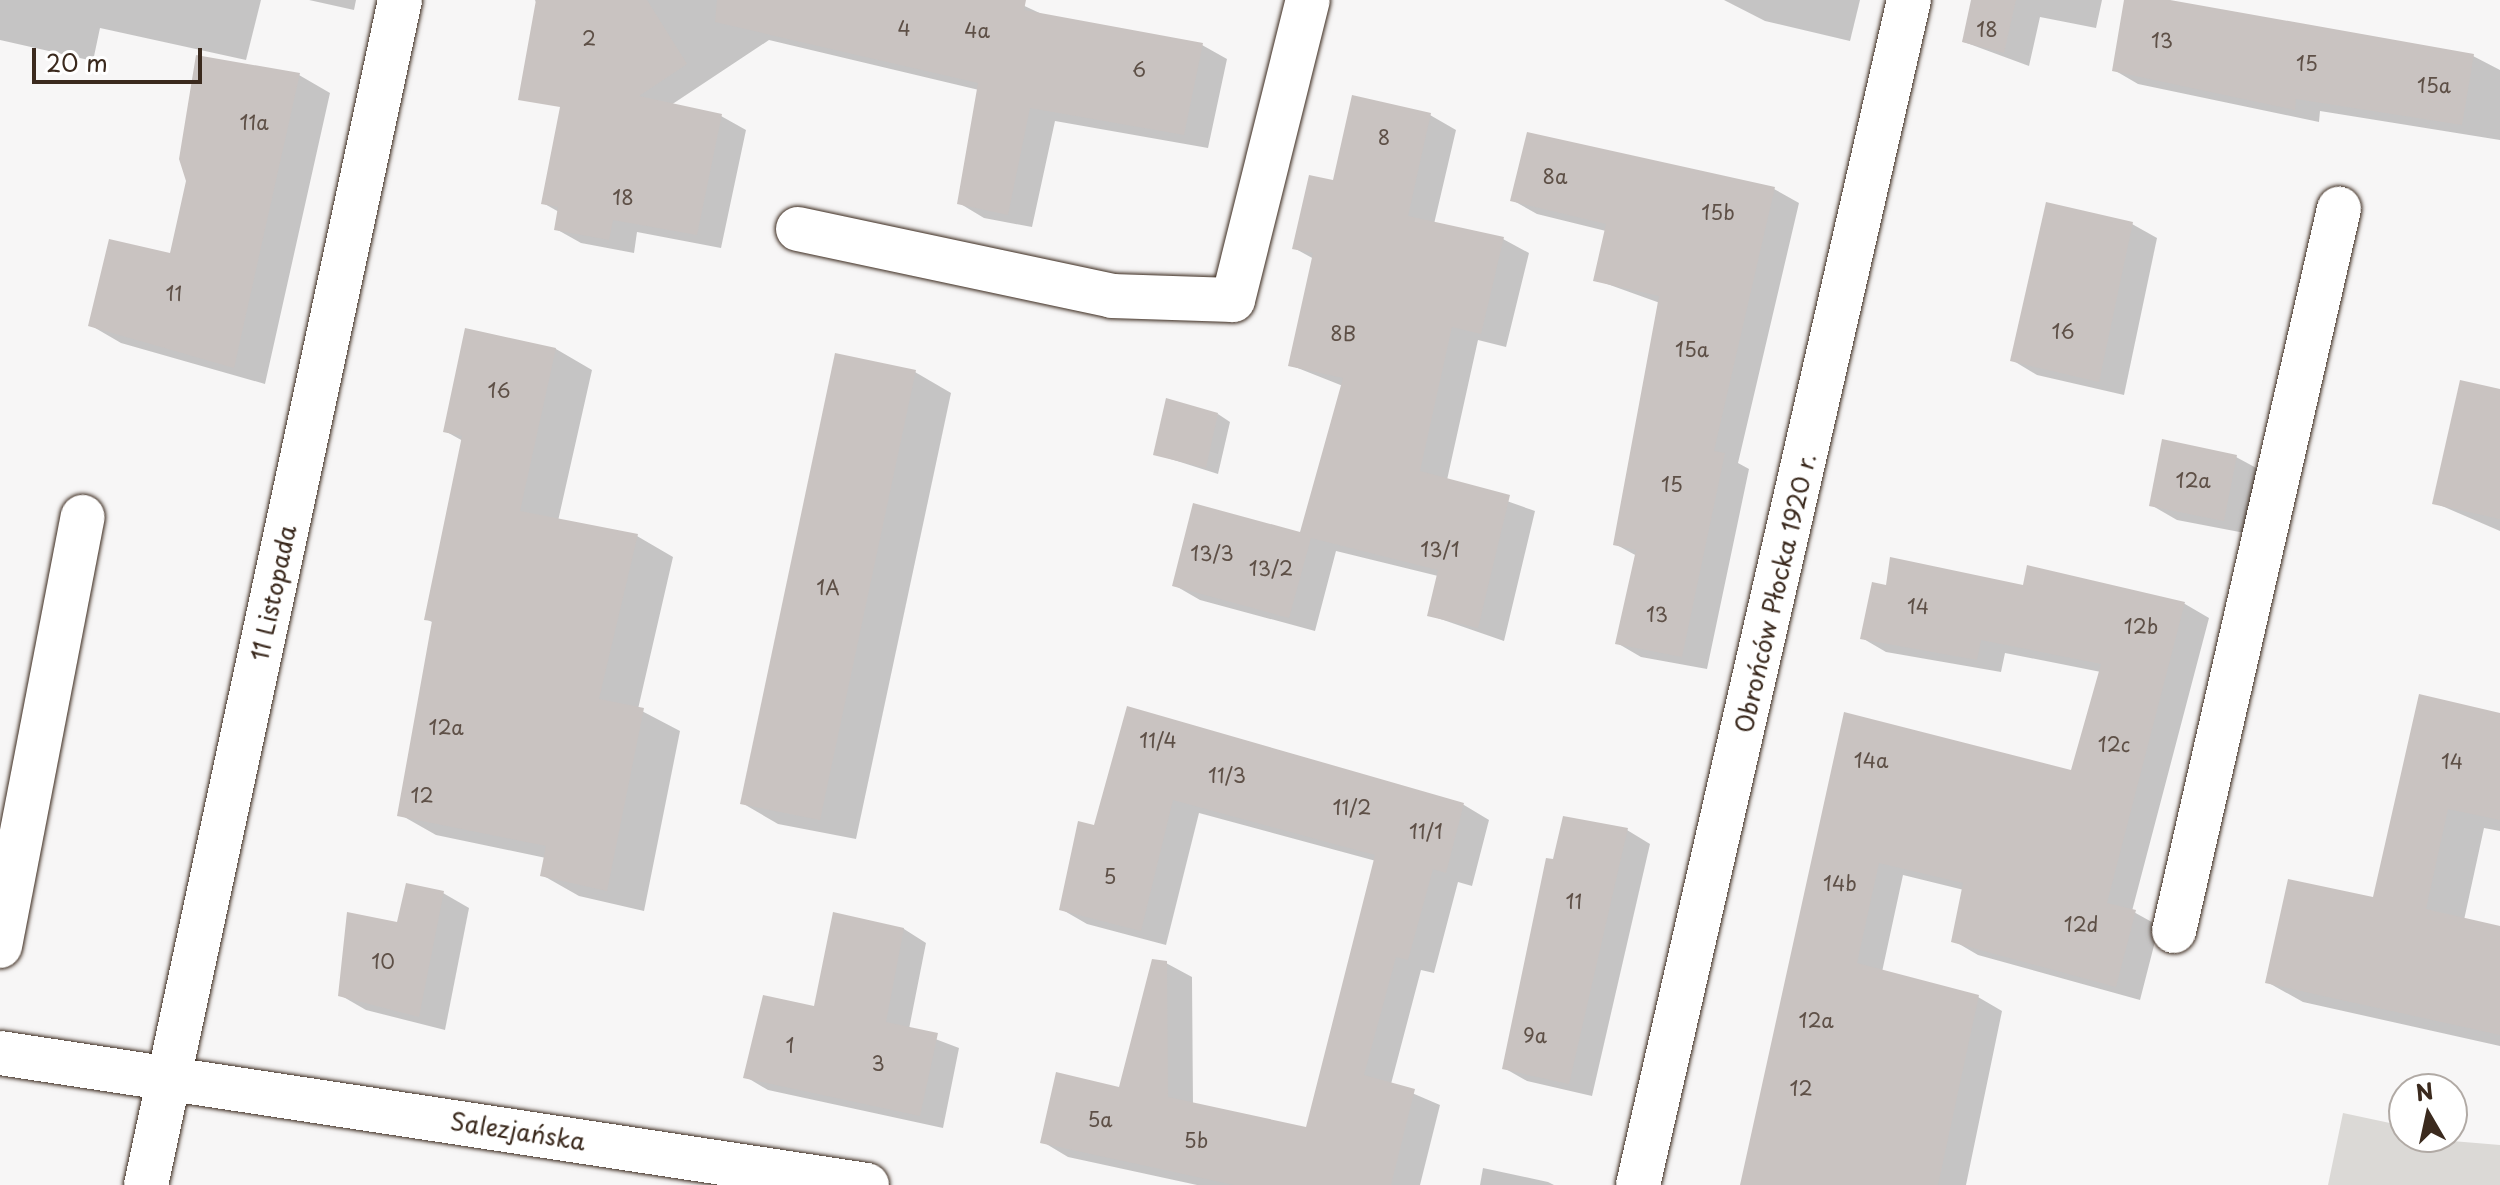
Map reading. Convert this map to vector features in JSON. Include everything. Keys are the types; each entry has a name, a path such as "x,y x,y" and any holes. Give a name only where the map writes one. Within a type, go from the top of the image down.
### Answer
{"street":[{"name":"11 Listopada","path":"146,1185 400,0"},
{"path":"798,229 1112,296 1233,300 1308,0"},
{"name":"Obrońców Płocka 1920 r.","path":"1638,1185 1909,0"},
{"path":"2174,931 2339,209"},
{"path":"0,946 83,517"},
{"name":"Salezjańska","path":"0,1053 867,1185"}],"shaded area":[{"path":"2343,1113 2388,1123 2388,1153 2468,1153 2468,1142 2500,1145 2500,1185 2328,1185"}],"building":[{"path":"536,0 647,0 687,64 639,96 722,114 697,235 613,220 609,240 554,230 558,207 541,204 560,107 518,100"},
{"path":"717,0 1026,0 1024,10 1203,43 1184,135 1030,108 1008,215 957,204 978,83 715,22"},
{"path":"1971,0 2016,0 2004,53 1962,42"},
{"path":"2124,0 2170,0 2474,54 2462,125 2296,99 2295,110 2112,71"},
{"path":"196,55 300,73 234,368 88,326 109,239 170,253 186,181 179,159"},
{"path":"1352,95 1431,113 1408,216 1504,237 1481,334 1452,327 1420,471 1510,495 1478,628 1427,616 1438,570 1311,538 1289,618 1172,586 1193,503 1300,532 1343,378 1288,366 1313,253 1292,249 1309,175 1333,180"},
{"path":"1527,132 1775,187 1714,451 1725,453 1682,657 1615,644 1636,550 1613,545 1659,296 1593,281 1606,224 1510,201"},
{"path":"2046,202 2133,222 2099,382 2010,361"},
{"path":"465,328 556,348 520,511 638,534 599,699 644,708 607,891 540,876 546,846 397,816 432,621 424,620 462,436 443,432"},
{"path":"835,353 916,370 820,820 740,804"},
{"path":"2460,380 2500,389 2500,519 2432,504"},
{"path":"1166,398 1218,413 1206,468 1153,455"},
{"path":"2162,439 2237,455 2224,521 2149,506"},
{"path":"1890,557 2023,585 2027,565 2185,602 2107,903 2136,910 2116,987 1951,942 1963,883 1879,863 1857,963 1979,995 1938,1185 1740,1185 1844,712 2071,770 2101,664 1981,640 1977,660 1860,639 1872,582 1886,585"},
{"path":"2419,694 2500,713 2500,820 2448,809 2426,909 2500,926 2500,1035 2265,983 2288,879 2373,897"},
{"path":"1127,706 1464,803 1446,873 1433,869 1408,960 1396,957 1364,1075 1415,1089 1391,1185 1234,1185 1040,1143 1056,1072 1119,1087 1152,959 1167,961 1168,1097 1306,1127 1375,855 1173,800 1141,931 1059,910 1078,821 1094,825"},
{"path":"1563,816 1628,828 1569,1084 1502,1069 1546,858 1553,859"},
{"path":"406,883 444,891 419,1017 338,996 347,912 397,922"},
{"path":"833,912 904,928 886,1022 938,1033 920,1116 743,1078 763,995 814,1006"}]}
